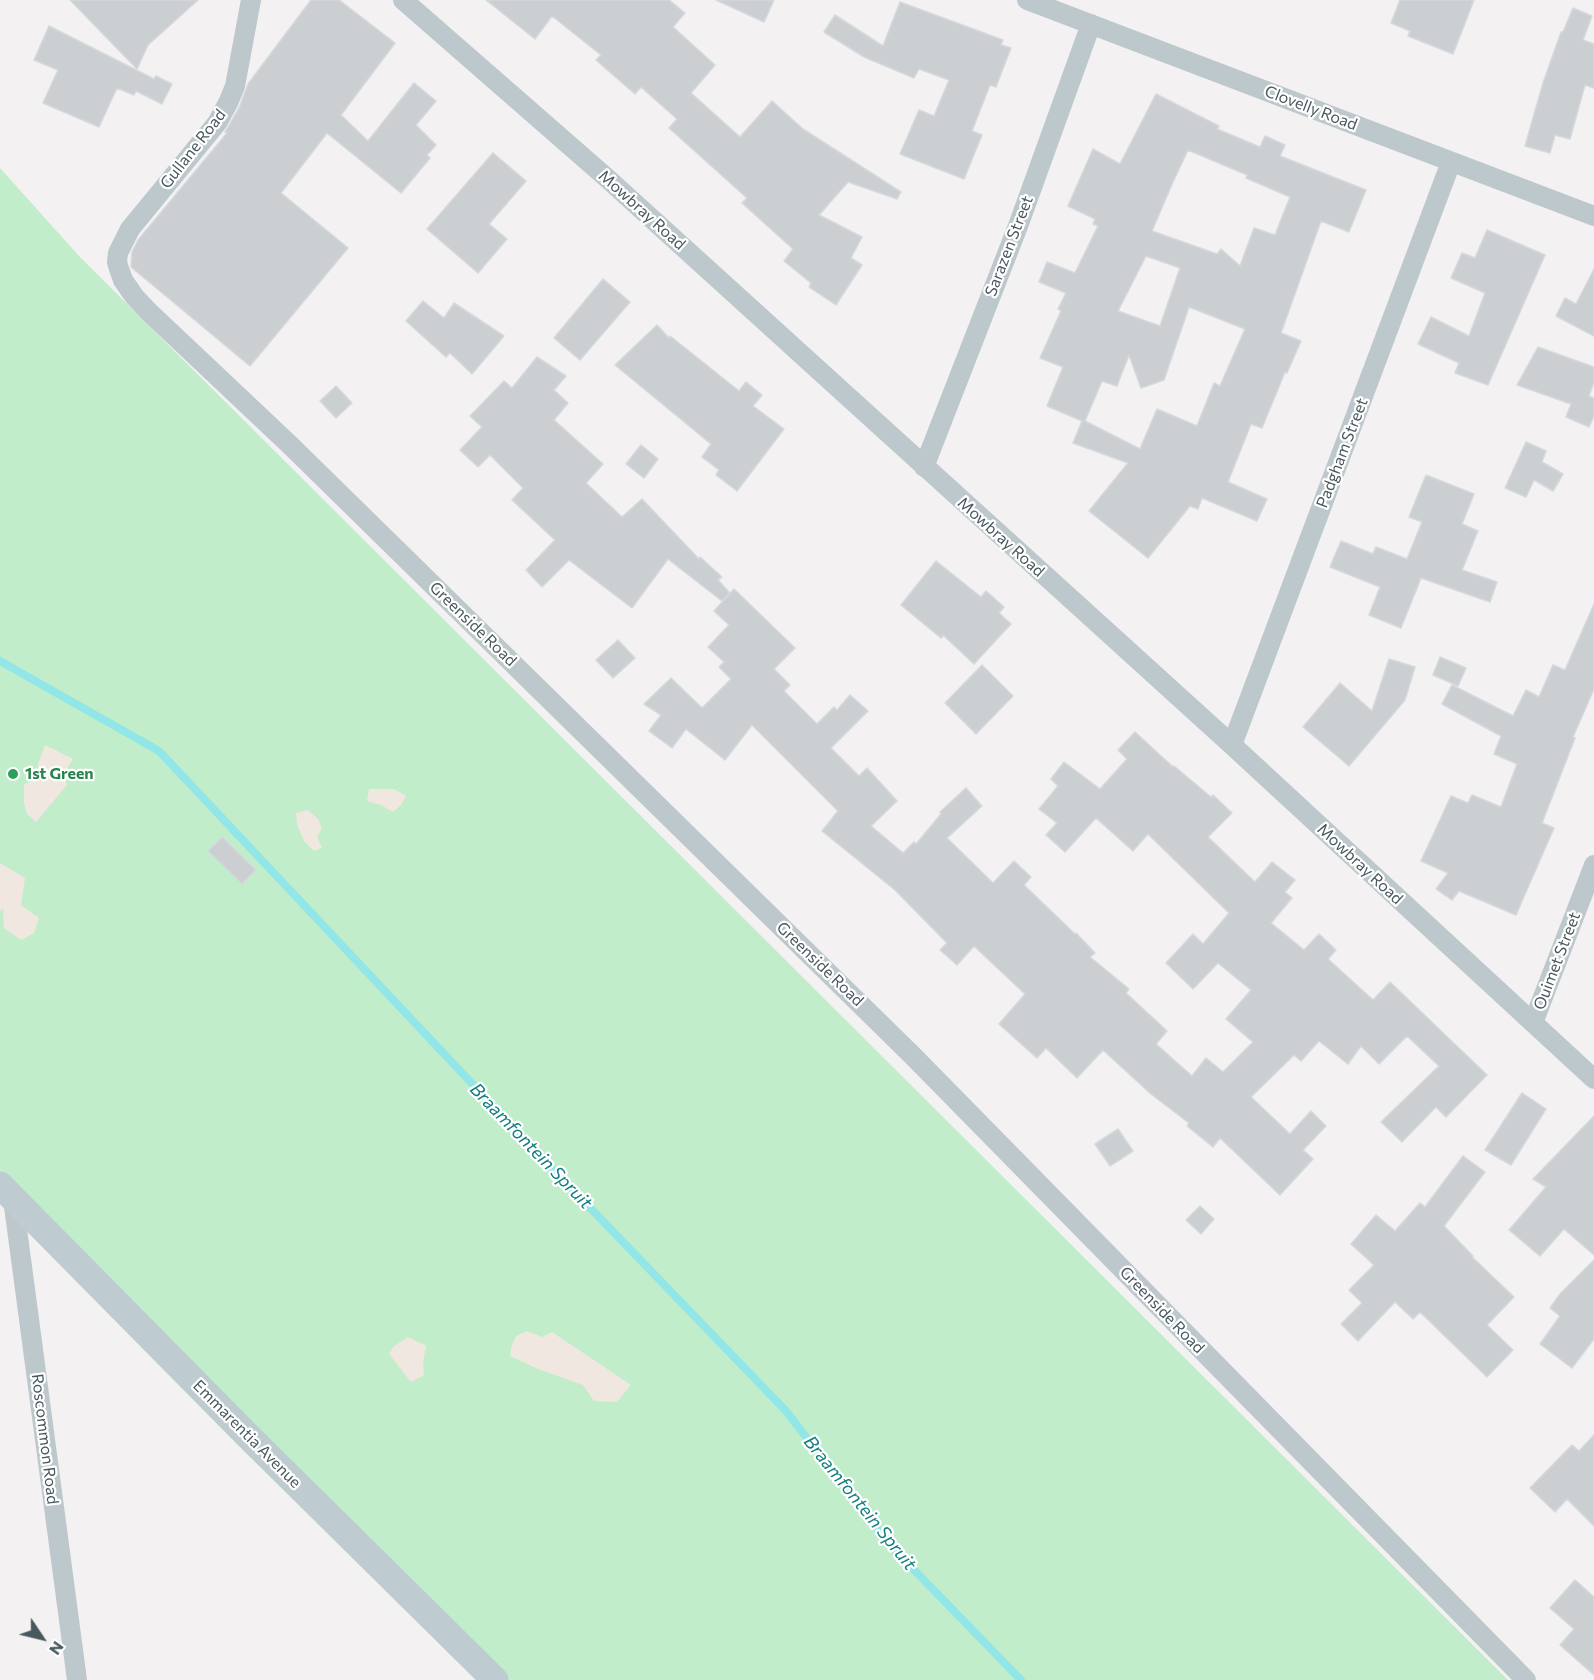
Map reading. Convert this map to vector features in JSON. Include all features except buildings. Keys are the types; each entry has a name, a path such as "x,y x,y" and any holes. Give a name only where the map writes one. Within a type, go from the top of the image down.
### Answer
{"street":[{"name":"Gullane Road","path":"118,253 130,229 217,123 228,103 235,86 251,0"},
{"name":"Mowbray Road","path":"403,0 608,179 1232,745 1594,1079"},
{"name":"Clovelly Road","path":"1027,0 1594,216"},
{"name":"Sarazen Street","path":"924,467 1018,226 1091,24"},
{"name":"Padgham Street","path":"1232,745 1451,162"},
{"name":"Greenside Road","path":"118,253 117,262 123,280 148,311 290,445 913,1056 1526,1680"},
{"name":"Ouimet Street","path":"1533,1023 1594,865"},
{"name":"Roscommon Road","path":"7,1192 76,1680"},
{"name":"Emmarentia Avenue","path":"7,1192 495,1680"}],"green space":[{"path":"0,168 79,256 1508,1680 483,1680 0,1190"}],"sand":[{"path":"45,745 73,759 64,774 67,785 36,822 27,814 24,803 24,785 38,777 38,764"},
{"path":"369,789 394,789 406,796 393,812 367,801"},
{"path":"308,810 318,819 322,829 317,837 322,848 314,851 304,841 297,825 296,813"},
{"path":"0,863 25,878 21,905 39,918 34,933 21,940 4,928 3,909 0,911"},
{"path":"527,1331 542,1337 552,1332 631,1385 617,1402 594,1401 583,1385 510,1356 516,1336"},
{"path":"408,1337 426,1346 423,1362 424,1375 411,1382 389,1354 394,1346"}],"waterway":[{"name":"Braamfontein Spruit","path":"0,661 159,751 543,1159 786,1411 888,1543 1021,1680"}],"place":[{"name":"1st Green","path":"13,774"}]}
